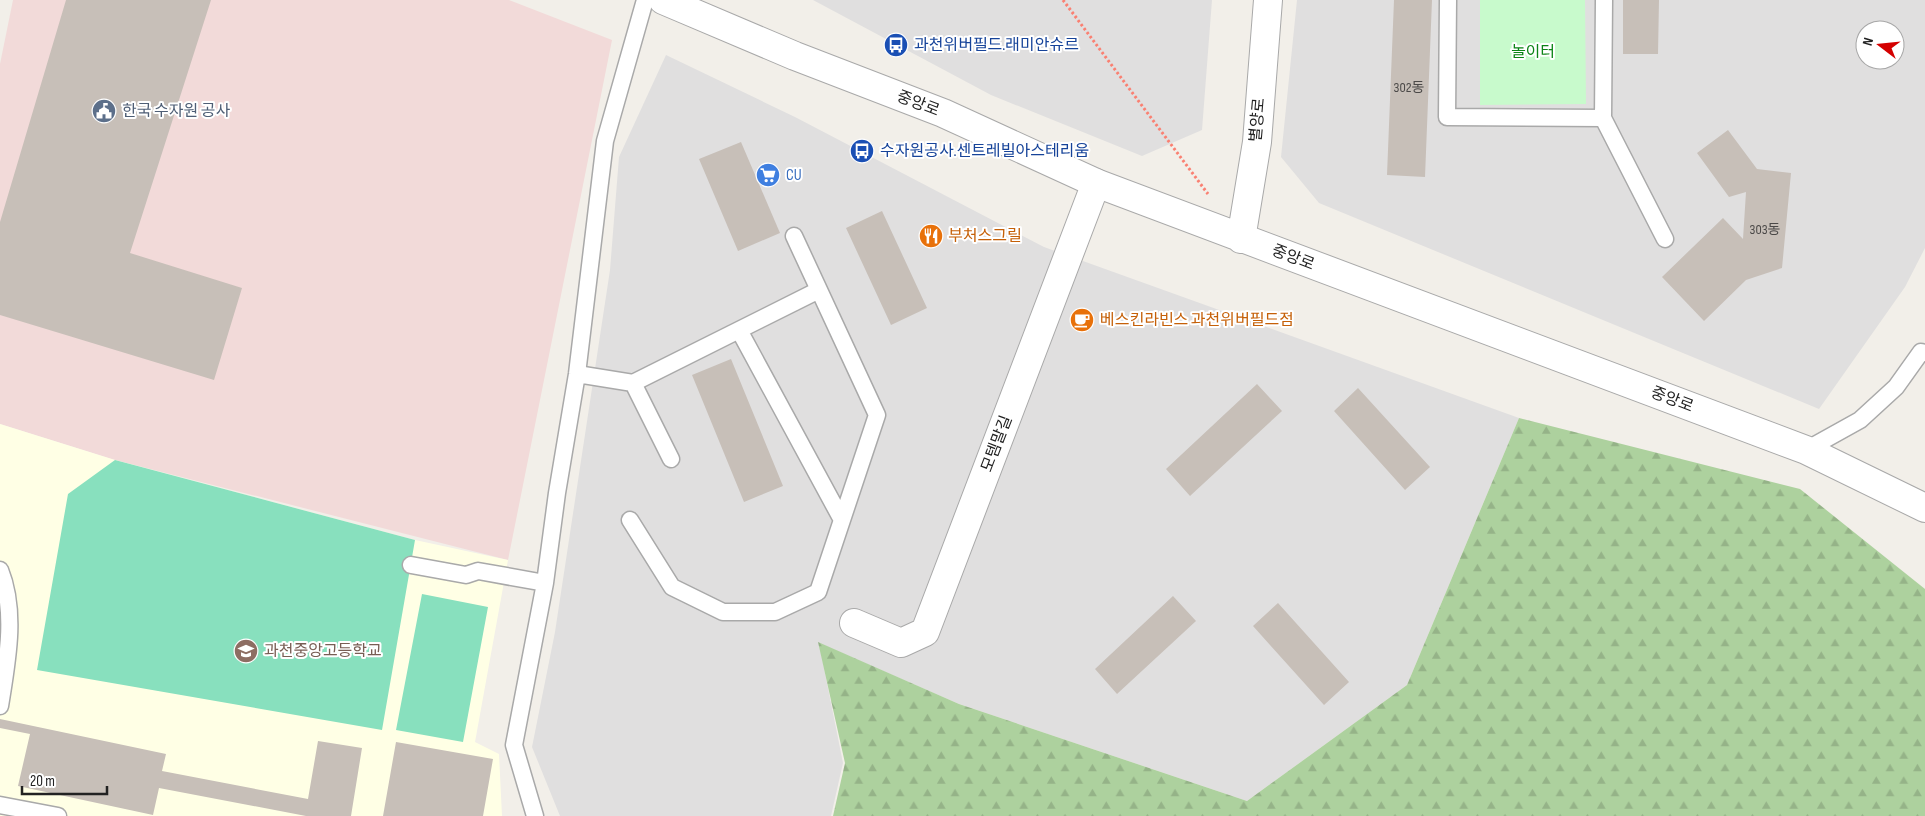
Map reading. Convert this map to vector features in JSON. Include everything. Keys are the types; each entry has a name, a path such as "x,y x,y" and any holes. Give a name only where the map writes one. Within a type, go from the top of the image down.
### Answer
{"street":[{"name":"중앙로","path":"663,0 795,56 942,113 1096,183 1806,450 1925,508"},
{"name":"별양로","path":"1242,239 1257,142 1268,0"},
{"name":"모템말길","path":"854,624 901,642 925,632 1096,183"}],"lane":[{"path":"535,816 514,745 545,583 557,493 577,374 605,142 645,0"},
{"path":"1448,0 1447,117 1603,118"},
{"path":"1604,0 1603,118 1665,239"},
{"path":"630,520 672,588 723,612 775,612 818,592 877,415 794,236"},
{"path":"577,374 633,383 819,290"},
{"path":"739,330 842,520"},
{"path":"1806,450 1860,420 1896,387 1921,352 1925,353"},
{"path":"633,383 671,459"},
{"path":"411,565 466,575 478,571 545,583"},
{"path":"0,570 7,595 9,617 7,660 0,706"},
{"path":"0,805 58,816"}],"path":[{"path":"1062,0 1212,199"}],"shaded area":[{"path":"13,0 509,0 612,40 508,560 115,460 0,424 0,64"},
{"path":"813,0 1212,0 1202,130 1142,156 991,95"},
{"path":"1297,0 1925,0 1925,248 1905,287 1819,409 1319,203 1281,157"},
{"path":"666,55 795,117 1044,247 1519,418 1407,685 1247,801 959,704 819,643 843,763 831,816 560,816 532,747 555,632 610,270 619,157"},
{"name":"과천중앙고등학교","path":"0,424 115,460 415,540 508,560 475,742 499,754 502,816 0,816"}],"green space":[{"name":"놀이터","path":"1480,0 1585,0 1586,104 1480,105"},
{"path":"1519,418 1800,489 1925,589 1925,816 833,816 845,763 818,642 959,704 1247,801 1407,685"},
{"path":"115,460 415,540 382,730 37,670 68,494"},
{"path":"422,594 488,607 463,742 396,730"}],"building":[{"name":"한국 수자원 공사","path":"66,0 211,0 130,253 242,288 214,380 0,315 0,222"},
{"path":"1394,0 1432,0 1425,177 1387,175"},
{"path":"1623,0 1659,0 1658,54 1623,54"},
{"path":"1728,130 1757,169 1791,173 1782,268 1746,280 1704,321 1662,277 1723,218 1743,239 1746,192 1729,197 1697,153"},
{"path":"741,142 780,233 738,251 699,159"},
{"path":"882,211 927,308 891,325 846,228"},
{"path":"731,359 783,486 744,502 692,375"},
{"path":"1257,384 1282,411 1190,496 1166,469"},
{"path":"1358,388 1430,467 1405,490 1334,411"},
{"path":"1173,596 1196,621 1117,694 1095,669"},
{"path":"1278,603 1349,682 1324,705 1253,626"},
{"path":"0,719 166,754 162,771 308,799 318,741 362,748 351,816 306,816 159,788 153,815 18,786 30,734 0,728"},
{"path":"396,742 493,759 483,816 383,816"}],"place":[{"name":"과천위버필드.래미안슈르","path":"896,45"},
{"name":"한국 수자원 공사","path":"104,111"},
{"name":"수자원공사.센트레빌아스테리움","path":"862,151"},
{"name":"CU","path":"768,175"},
{"name":"부처스그릴","path":"931,236"},
{"name":"베스킨라빈스 과천위버필드점","path":"1082,320"},
{"name":"과천중앙고등학교","path":"246,651"}]}
